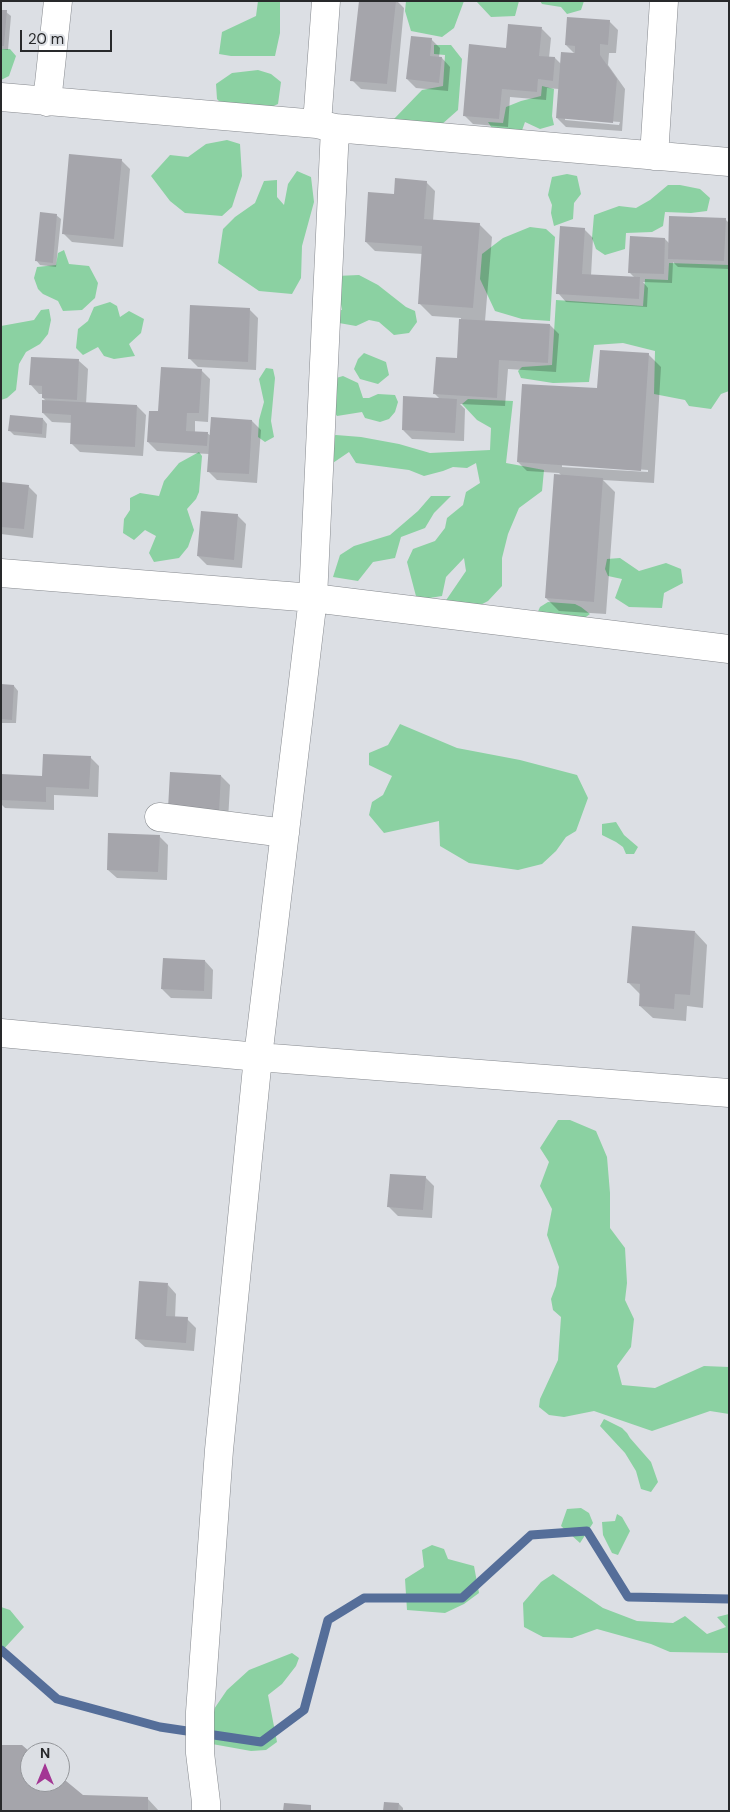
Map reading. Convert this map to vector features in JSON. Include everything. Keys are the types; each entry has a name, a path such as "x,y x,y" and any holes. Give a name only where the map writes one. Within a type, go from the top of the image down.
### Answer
{"street":[{"path":"47,102 58,1"},
{"path":"206,1811 200,1753 200,1712 219,1450 258,1057 313,598 326,126 326,1"},
{"path":"654,156 664,1"},
{"path":"1,97 729,162"},
{"path":"1,573 313,598 729,649"},
{"path":"159,817 285,834"},
{"path":"1,1032 258,1057 729,1093"}],"green space":[{"path":"258,1 280,1 280,33 275,56 231,56 219,54 222,32 256,16"},
{"path":"406,1 464,1 454,28 442,37 411,31 405,11"},
{"path":"476,1 519,1 515,16 491,17"},
{"path":"540,1 584,1 581,10 567,14 561,7 542,4"},
{"path":"434,45 451,45 462,59 458,110 441,125 400,131 394,119 422,90 443,86 445,55 434,54"},
{"path":"1,49 10,49 16,56 9,76 1,80"},
{"path":"258,70 271,74 281,82 278,104 260,112 233,116 217,99 216,84 232,73"},
{"path":"542,86 554,89 552,116 554,125 540,129 525,122 520,136 495,133 488,122 503,123 506,107 541,96"},
{"path":"227,140 240,144 242,176 232,207 222,216 185,213 170,201 151,176 170,155 188,157 206,144"},
{"path":"297,171 311,177 314,202 302,246 301,278 292,294 259,291 218,263 223,229 235,217 255,203 264,181 277,180 277,197 284,205 288,184"},
{"path":"567,174 577,176 581,194 574,203 573,219 554,226 551,213 552,205 548,195 552,177"},
{"path":"668,185 700,189 710,198 707,211 691,213 665,212 663,226 652,232 626,233 625,249 605,255 596,249 592,238 594,215 619,206 636,208 650,200"},
{"path":"530,227 546,229 555,237 550,321 522,319 495,311 480,279 482,254 503,238"},
{"path":"64,250 69,264 89,266 98,283 95,298 82,310 63,311 58,301 43,294 38,289 34,278 37,267 56,265 58,253"},
{"path":"669,263 729,265 729,391 721,394 711,409 689,406 685,400 654,394 655,351 623,343 594,345 589,382 553,383 521,378 518,371 522,367 552,365 556,300 643,306 645,279 668,280"},
{"path":"359,275 378,285 406,307 415,311 417,322 409,333 394,335 379,322 369,320 356,326 339,323 334,309 342,310 336,276"},
{"path":"110,302 117,306 120,317 129,311 144,319 141,333 129,344 135,356 114,359 104,356 98,347 83,355 76,348 78,329 88,321 94,307"},
{"path":"49,309 51,320 48,334 40,344 26,352 19,364 16,390 7,398 1,400 1,326 34,320 41,310"},
{"path":"364,353 386,362 389,375 378,384 360,379 354,369 358,359"},
{"path":"266,368 273,369 275,378 271,421 274,437 265,442 258,437 259,420 264,402 259,379"},
{"path":"343,376 358,383 363,398 369,398 378,394 395,395 398,402 395,412 389,419 380,422 365,418 362,412 337,416 327,401 326,381"},
{"path":"468,399 513,401 506,463 544,470 542,491 519,508 508,534 502,558 502,586 488,601 465,613 438,612 466,571 464,558 446,577 442,596 417,600 407,562 413,549 435,541 445,528 447,518 463,505 466,492 480,483 476,463 467,468 453,467 424,476 409,470 356,463 349,452 327,467 322,439 336,435 361,437 399,444 430,453 490,450 491,428 477,420 462,404"},
{"path":"199,452 202,456 199,492 196,499 187,509 194,530 188,547 179,558 154,562 149,553 156,536 145,530 134,540 123,533 124,519 130,510 130,498 140,493 159,496 164,481 179,463"},
{"path":"431,496 451,496 434,513 425,528 401,537 395,558 373,562 358,581 333,577 340,555 354,546 390,535 418,511"},
{"path":"620,558 639,571 666,563 681,569 683,583 664,593 662,608 629,607 615,598 622,579 608,576 605,569 607,559"},
{"path":"548,602 575,604 590,614 562,634 535,618 540,607"},
{"path":"400,724 457,748 520,760 577,775 588,798 576,831 566,837 556,851 542,864 518,870 469,863 440,846 439,821 384,833 369,815 372,802 383,795 392,776 369,765 369,753 388,745"},
{"path":"616,822 624,835 638,847 634,854 626,854 623,847 602,835 602,824"},
{"path":"558,1120 570,1120 596,1131 607,1157 610,1228 625,1248 627,1283 625,1300 634,1319 631,1347 617,1366 622,1385 655,1388 704,1366 729,1367 729,1414 710,1411 652,1431 594,1411 564,1417 549,1415 539,1407 540,1399 558,1360 561,1317 553,1310 551,1299 556,1286 559,1267 547,1235 552,1209 540,1186 549,1162 540,1148"},
{"path":"604,1419 622,1428 651,1462 658,1482 651,1492 641,1489 636,1471 625,1453 600,1426"},
{"path":"581,1508 589,1513 593,1523 580,1543 561,1526 567,1509"},
{"path":"617,1514 622,1517 630,1531 618,1555 612,1553 603,1535 602,1522 615,1521"},
{"path":"432,1545 444,1549 448,1559 474,1566 479,1593 464,1604 445,1613 407,1610 405,1579 424,1567 422,1550"},
{"path":"553,1574 603,1608 637,1621 673,1623 685,1616 707,1634 726,1627 717,1617 729,1614 729,1653 670,1652 651,1644 597,1629 572,1638 543,1637 524,1627 523,1603 541,1582"},
{"path":"1,1607 10,1610 24,1627 1,1652"},
{"path":"292,1653 299,1658 296,1666 282,1684 268,1695 277,1742 266,1750 251,1751 212,1744 212,1712 227,1690 249,1670"}],"building":[{"path":"359,1 396,1 387,84 350,81"},
{"path":"1,10 7,10 4,46 1,46"},
{"path":"567,17 610,20 608,45 600,44 600,55 617,79 613,123 556,118 561,52 575,53 575,46 565,45"},
{"path":"508,24 542,27 539,56 555,57 553,81 538,79 537,92 502,89 499,119 463,116 469,44 506,48"},
{"path":"411,36 432,38 430,56 442,57 439,83 406,79"},
{"path":"69,154 122,159 114,239 62,234"},
{"path":"395,178 427,181 424,219 480,223 473,308 418,304 422,246 365,242 368,192 394,194"},
{"path":"40,212 57,214 53,263 35,261"},
{"path":"669,216 726,218 724,261 668,259"},
{"path":"560,226 585,228 582,274 640,277 639,299 556,294"},
{"path":"630,236 665,238 664,274 628,273"},
{"path":"190,305 250,308 248,362 188,359"},
{"path":"459,319 550,324 548,363 499,360 497,398 433,394 436,357 457,358"},
{"path":"600,350 649,353 641,471 517,462 522,384 597,388"},
{"path":"31,357 79,359 77,400 42,398 42,386 29,385"},
{"path":"161,367 202,369 199,413 187,413 186,431 208,432 207,446 147,442 149,411 158,411"},
{"path":"403,396 457,399 455,433 402,430"},
{"path":"42,400 137,405 135,447 70,444 71,415 42,413"},
{"path":"10,415 43,418 42,434 8,431"},
{"path":"211,417 252,420 249,474 207,472"},
{"path":"554,474 603,478 594,602 545,598"},
{"path":"1,482 29,485 24,529 1,527"},
{"path":"201,511 238,514 234,560 197,556"},
{"path":"1,684 14,685 12,720 1,719"},
{"path":"43,754 91,756 89,789 46,787 46,802 1,800 1,774 42,776"},
{"path":"170,772 221,775 219,812 168,809"},
{"path":"108,833 160,835 158,872 107,870"},
{"path":"632,926 695,931 690,995 675,994 674,1009 639,1006 640,984 627,983"},
{"path":"163,958 205,960 204,991 161,989"},
{"path":"390,1174 426,1176 423,1210 387,1207"},
{"path":"139,1281 168,1283 166,1316 188,1317 186,1343 135,1339"},
{"path":"1,1745 20,1745 20,1792 70,1792 70,1784 83,1795 148,1797 148,1811 1,1811"},
{"path":"384,1802 399,1803 398,1811 383,1811"},
{"path":"284,1803 311,1805 311,1811 283,1811"}],"waterway":[{"path":"1,1650 57,1699 160,1727 261,1742 304,1710 328,1620 364,1598 462,1598 531,1535 587,1531 628,1597 729,1599"}]}
